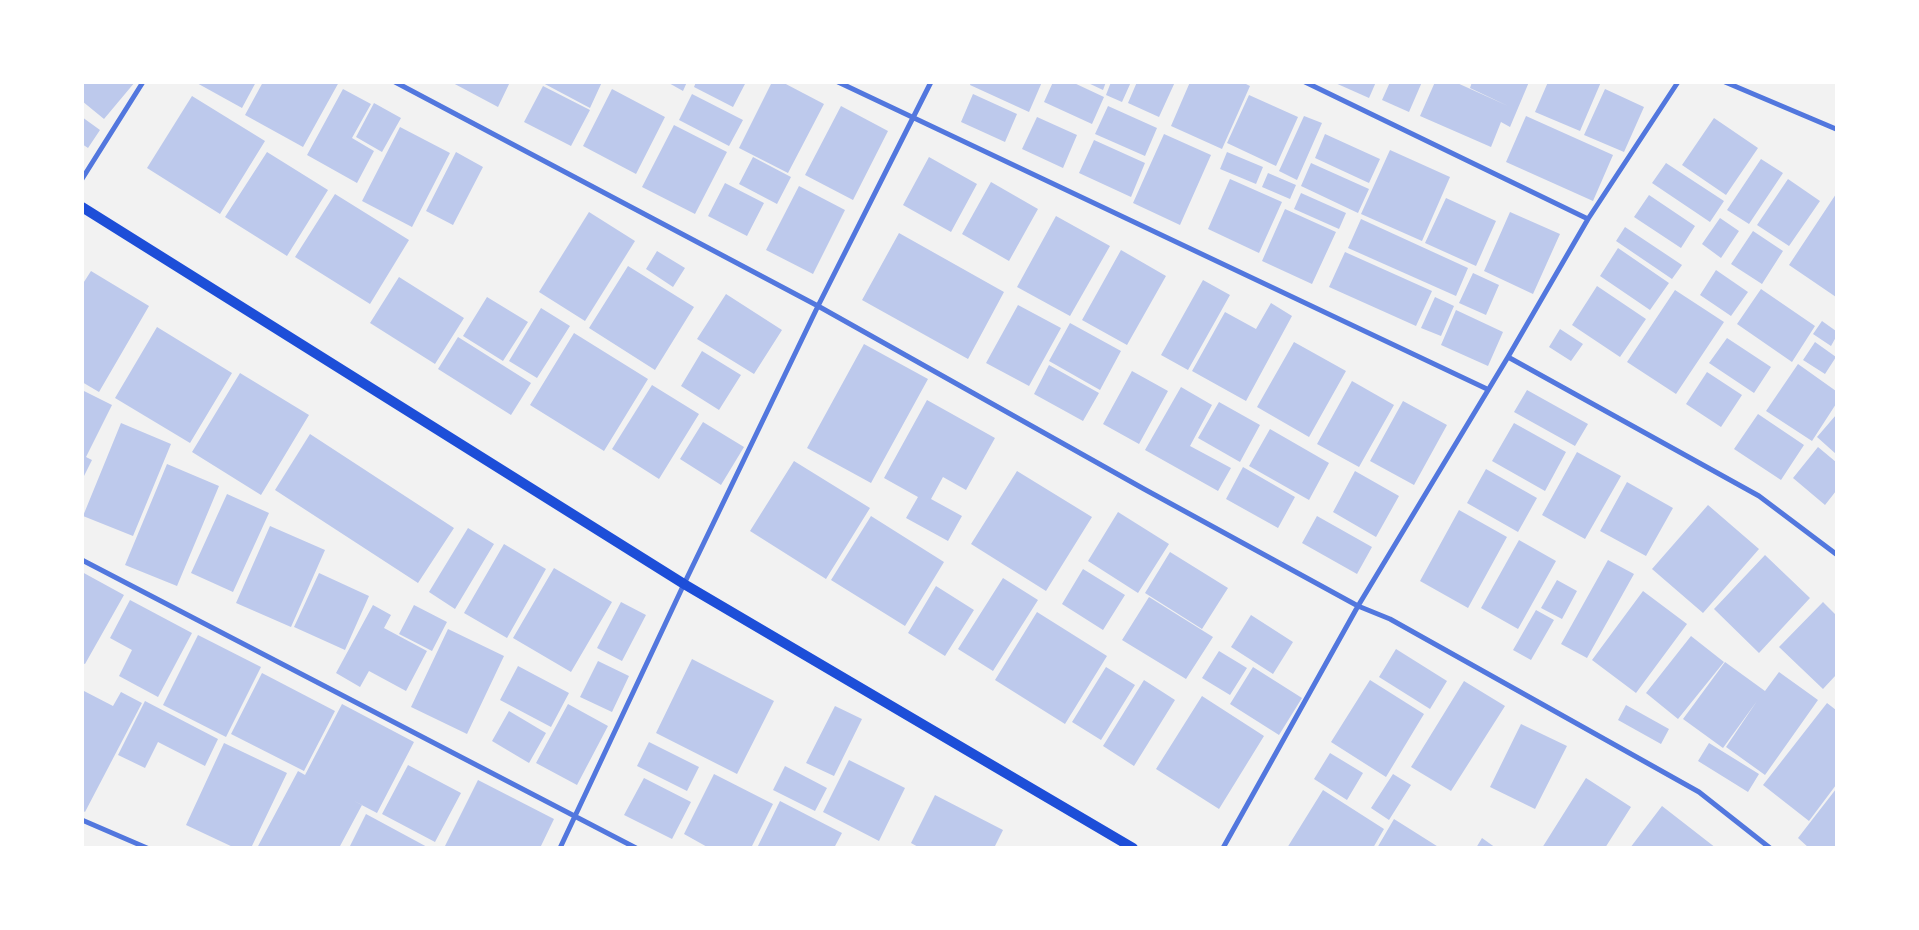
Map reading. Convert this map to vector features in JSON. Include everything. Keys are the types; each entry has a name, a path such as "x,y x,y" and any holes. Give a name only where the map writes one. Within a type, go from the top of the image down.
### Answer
{"main road":[{"path":"82,208 684,584 1133,848"}],"street":[{"path":"82,178 143,82"},
{"path":"395,82 818,306 1153,494 1358,606 1390,619 1699,792 1770,848"},
{"path":"838,82 1488,389"},
{"path":"560,848 684,584 818,306 931,82"},
{"path":"1305,82 1588,219"},
{"path":"1223,848 1358,606 1508,357 1588,219 1678,82"},
{"path":"1726,82 1836,128"},
{"path":"1508,357 1758,496 1836,554"},
{"path":"82,560 636,848"},
{"path":"82,820 148,848"}],"building":[{"path":"82,82 135,82 104,119 82,101"},
{"path":"195,82 256,82 242,108"},
{"path":"263,82 339,82 303,147 245,115"},
{"path":"451,82 510,82 498,107"},
{"path":"541,82 602,82 590,108"},
{"path":"667,82 687,82 683,91"},
{"path":"696,82 746,82 733,107 694,87"},
{"path":"772,82 782,82 824,104 788,173 739,148"},
{"path":"971,82 1042,82 1029,112 970,85"},
{"path":"1053,82 1072,82 1104,97 1092,124 1044,102"},
{"path":"1086,82 1106,82 1103,90"},
{"path":"1111,82 1131,82 1122,102 1106,95"},
{"path":"1137,82 1175,82 1159,117 1128,103"},
{"path":"1190,82 1242,82 1250,86 1222,149 1171,126"},
{"path":"1333,82 1376,82 1369,98"},
{"path":"1390,82 1422,82 1409,112 1382,100"},
{"path":"1435,82 1455,82 1508,106 1470,88 1472,82 1529,82 1510,127 1501,122 1491,147 1420,116"},
{"path":"1548,82 1601,82 1580,131 1535,112"},
{"path":"543,86 590,110 571,146 524,122"},
{"path":"343,89 371,104 352,138 374,151 357,183 307,155"},
{"path":"612,89 665,117 636,174 583,146"},
{"path":"1605,89 1644,107 1624,152 1584,135"},
{"path":"692,94 743,120 729,146 679,120"},
{"path":"973,94 1017,114 1005,142 961,122"},
{"path":"1249,95 1298,117 1276,166 1227,143"},
{"path":"192,96 265,141 220,214 147,168"},
{"path":"374,103 401,118 382,152 356,137"},
{"path":"841,106 888,131 853,200 805,175"},
{"path":"1108,106 1157,128 1145,156 1095,134"},
{"path":"1304,116 1322,123 1297,180 1279,171"},
{"path":"1526,116 1613,155 1593,201 1506,162"},
{"path":"82,117 100,130 88,148 82,144"},
{"path":"1037,117 1077,135 1063,168 1022,149"},
{"path":"1714,118 1758,148 1726,195 1682,165"},
{"path":"674,125 727,152 695,214 642,187"},
{"path":"400,127 450,153 412,227 362,201"},
{"path":"1164,134 1211,155 1180,225 1133,203"},
{"path":"1325,134 1380,159 1369,183 1315,158"},
{"path":"1094,140 1145,163 1131,197 1079,173"},
{"path":"1390,150 1450,177 1422,241 1361,214"},
{"path":"267,152 328,190 287,256 225,217"},
{"path":"456,152 483,167 453,225 426,211"},
{"path":"1227,152 1263,167 1256,184 1220,169"},
{"path":"753,157 791,177 777,204 739,184"},
{"path":"929,157 977,184 951,232 903,205"},
{"path":"1761,159 1783,173 1749,224 1727,210"},
{"path":"1311,163 1369,189 1358,213 1301,186"},
{"path":"1666,163 1724,201 1710,222 1652,183"},
{"path":"1268,173 1296,185 1290,199 1262,187"},
{"path":"1230,179 1282,202 1259,253 1208,229"},
{"path":"1788,179 1820,201 1789,246 1757,225"},
{"path":"991,182 1038,209 1009,261 962,234"},
{"path":"725,183 764,203 747,236 708,216"},
{"path":"799,186 845,210 813,274 766,250"},
{"path":"1301,193 1346,213 1339,229 1294,209"},
{"path":"335,194 409,240 370,304 295,257"},
{"path":"1836,194 1836,297 1789,265"},
{"path":"1649,195 1695,226 1681,248 1634,217"},
{"path":"1446,198 1496,221 1476,266 1425,243"},
{"path":"1285,209 1336,232 1312,284 1262,261"},
{"path":"589,212 635,241 585,321 539,292"},
{"path":"1510,212 1560,234 1533,294 1484,271"},
{"path":"1056,216 1110,246 1070,316 1017,287"},
{"path":"1720,218 1739,231 1721,258 1702,244"},
{"path":"1361,219 1468,268 1456,296 1348,248"},
{"path":"1625,227 1682,265 1672,279 1616,241"},
{"path":"1753,231 1783,251 1762,284 1731,264"},
{"path":"899,233 1004,292 968,359 862,300"},
{"path":"1618,248 1669,283 1650,310 1600,276"},
{"path":"1121,250 1166,276 1127,345 1082,320"},
{"path":"657,251 685,268 673,287 646,269"},
{"path":"1345,252 1432,291 1416,326 1329,287"},
{"path":"628,266 694,307 655,370 589,328"},
{"path":"1716,270 1748,292 1731,316 1700,295"},
{"path":"91,271 149,306 99,392 82,382 82,285"},
{"path":"1473,273 1499,285 1486,315 1459,303"},
{"path":"399,277 464,318 435,364 370,323"},
{"path":"1203,280 1230,295 1188,370 1161,355"},
{"path":"1597,286 1646,319 1620,357 1572,325"},
{"path":"1761,289 1815,326 1792,362 1737,324"},
{"path":"1675,290 1724,322 1676,394 1627,362"},
{"path":"726,294 782,330 754,374 697,339"},
{"path":"487,297 528,322 503,361 463,336"},
{"path":"1435,297 1454,306 1441,336 1421,328"},
{"path":"1271,303 1292,316 1246,401 1192,371 1225,312 1256,329"},
{"path":"1018,305 1061,328 1029,386 986,363"},
{"path":"541,308 570,326 537,378 509,361"},
{"path":"1456,310 1503,332 1488,366 1441,345"},
{"path":"1822,321 1836,331 1836,337 1831,346 1813,334"},
{"path":"1070,323 1121,351 1100,390 1049,361"},
{"path":"157,327 232,373 190,443 115,398"},
{"path":"1560,329 1583,344 1571,361 1549,347"},
{"path":"574,333 648,379 604,451 530,405"},
{"path":"458,337 531,383 511,415 438,369"},
{"path":"1727,338 1771,367 1754,393 1709,363"},
{"path":"1294,342 1346,371 1309,437 1257,407"},
{"path":"1815,342 1836,357 1825,374 1803,360"},
{"path":"864,344 928,379 871,483 807,448"},
{"path":"702,351 741,375 719,410 681,386"},
{"path":"1798,364 1836,391 1836,404 1812,441 1766,411"},
{"path":"1049,365 1099,393 1083,421 1034,394"},
{"path":"1132,371 1168,391 1139,444 1103,424"},
{"path":"1707,372 1742,395 1721,427 1686,404"},
{"path":"240,373 309,415 261,495 192,452"},
{"path":"1352,381 1394,405 1359,467 1317,444"},
{"path":"652,385 699,414 659,479 612,449"},
{"path":"1181,387 1212,405 1190,446 1231,468 1218,491 1145,450"},
{"path":"82,390 112,405 86,457 92,460 82,480"},
{"path":"1527,390 1588,424 1575,446 1514,412"},
{"path":"927,400 995,438 966,490 943,477 931,499 962,516 948,541 906,518 918,497 884,478"},
{"path":"1403,401 1447,425 1414,485 1370,461"},
{"path":"1219,402 1260,425 1240,462 1198,438"},
{"path":"1758,414 1804,445 1781,480 1734,449"},
{"path":"1836,415 1836,454 1817,437"},
{"path":"703,422 744,447 721,485 680,459"},
{"path":"121,423 171,444 133,536 83,516"},
{"path":"1514,423 1566,452 1545,491 1492,461"},
{"path":"1270,429 1329,463 1309,500 1249,466"},
{"path":"310,434 454,528 418,583 275,490"},
{"path":"1818,447 1836,462 1836,491 1825,505 1793,478"},
{"path":"1577,452 1621,476 1585,539 1542,515"},
{"path":"794,461 870,508 826,579 750,531"},
{"path":"167,464 219,486 177,586 125,565"},
{"path":"1243,467 1295,497 1278,528 1226,499"},
{"path":"1486,469 1537,498 1518,532 1467,503"},
{"path":"1017,471 1092,517 1046,591 971,544"},
{"path":"1355,471 1399,496 1376,537 1333,512"},
{"path":"1627,482 1673,508 1646,556 1600,531"},
{"path":"227,494 269,513 233,592 191,573"},
{"path":"1708,505 1759,549 1703,613 1652,569"},
{"path":"1459,510 1507,537 1468,608 1420,581"},
{"path":"1118,512 1169,544 1138,593 1088,561"},
{"path":"871,516 944,562 905,626 831,580"},
{"path":"1317,516 1372,547 1357,574 1302,543"},
{"path":"270,526 325,550 291,627 236,603"},
{"path":"468,528 494,544 455,609 429,592"},
{"path":"1519,540 1556,561 1518,629 1481,608"},
{"path":"504,544 546,569 507,638 464,613"},
{"path":"1170,552 1228,588 1202,629 1145,593"},
{"path":"1765,555 1810,598 1759,653 1714,609"},
{"path":"1608,560 1634,574 1587,658 1561,644"},
{"path":"554,568 612,602 571,672 513,638"},
{"path":"1083,569 1125,595 1103,630 1062,604"},
{"path":"82,572 124,595 85,664 82,663"},
{"path":"319,573 369,596 345,650 294,627"},
{"path":"1003,578 1038,600 993,671 958,649"},
{"path":"1557,580 1577,591 1562,619 1541,608"},
{"path":"936,586 974,610 945,656 908,633"},
{"path":"1643,591 1687,624 1636,693 1592,660"},
{"path":"1149,597 1213,637 1186,679 1122,640"},
{"path":"130,600 192,633 158,697 119,676 132,650 110,638"},
{"path":"621,602 646,615 622,661 597,648"},
{"path":"1823,602 1836,615 1836,675 1823,689 1779,647"},
{"path":"373,605 391,615 384,628 427,651 406,691 369,671 360,687 336,673"},
{"path":"414,605 447,622 432,651 399,634"},
{"path":"1536,610 1554,620 1531,660 1513,650"},
{"path":"1037,612 1107,656 1065,724 995,680"},
{"path":"1251,615 1293,642 1273,674 1231,647"},
{"path":"448,629 504,656 467,734 411,707"},
{"path":"198,635 261,667 226,737 163,705"},
{"path":"1691,636 1724,662 1678,719 1646,693"},
{"path":"1396,649 1447,681 1430,709 1379,677"},
{"path":"1219,651 1247,668 1230,695 1202,678"},
{"path":"692,659 774,701 737,774 656,733"},
{"path":"598,661 629,676 612,712 580,697"},
{"path":"1725,662 1765,691 1779,672 1818,700 1765,775 1726,747 1757,701 1723,748 1683,719"},
{"path":"518,666 569,693 551,727 500,700"},
{"path":"1106,667 1135,685 1101,740 1072,722"},
{"path":"1253,667 1302,698 1279,735 1230,704"},
{"path":"262,673 335,711 304,771 231,734"},
{"path":"1144,680 1175,700 1134,766 1103,746"},
{"path":"1370,680 1424,714 1386,777 1331,742"},
{"path":"1464,681 1505,706 1451,791 1411,767"},
{"path":"84,691 113,706 121,692 142,703 85,812 82,810 82,695"},
{"path":"1202,696 1264,736 1219,809 1156,769"},
{"path":"145,701 218,739 205,766 158,742 145,768 118,755"},
{"path":"1827,703 1836,710 1836,785 1809,821 1763,785"},
{"path":"342,704 414,742 377,813 362,805 339,848 257,848 298,771 305,775"},
{"path":"568,704 608,726 577,785 536,763"},
{"path":"1626,705 1669,729 1661,744 1618,720"},
{"path":"835,706 862,719 834,776 806,763"},
{"path":"509,711 546,733 529,763 492,741"},
{"path":"1521,724 1567,746 1535,809 1490,787"},
{"path":"649,742 699,767 687,791 637,766"},
{"path":"224,743 287,773 251,848 235,848 186,825"},
{"path":"1709,743 1759,774 1748,792 1698,761"},
{"path":"1330,753 1363,773 1347,800 1314,779"},
{"path":"849,760 905,788 879,841 823,812"},
{"path":"408,765 461,793 435,842 382,814"},
{"path":"785,766 827,788 815,811 773,790"},
{"path":"714,774 773,804 751,848 709,848 684,834"},
{"path":"1393,774 1411,785 1389,820 1371,808"},
{"path":"644,778 691,802 672,839 624,815"},
{"path":"1586,778 1631,807 1605,848 1542,848"},
{"path":"478,780 554,819 540,848 444,848"},
{"path":"1836,789 1836,848 1809,848 1798,838"},
{"path":"1323,790 1384,829 1373,848 1287,848"},
{"path":"935,795 1003,830 994,848 920,848 911,843"},
{"path":"780,801 842,833 834,848 757,848"},
{"path":"1662,806 1716,848 1630,848"},
{"path":"366,814 429,848 349,848"},
{"path":"1394,819 1440,848 1377,848"},
{"path":"1482,838 1496,848 1476,848"}]}
